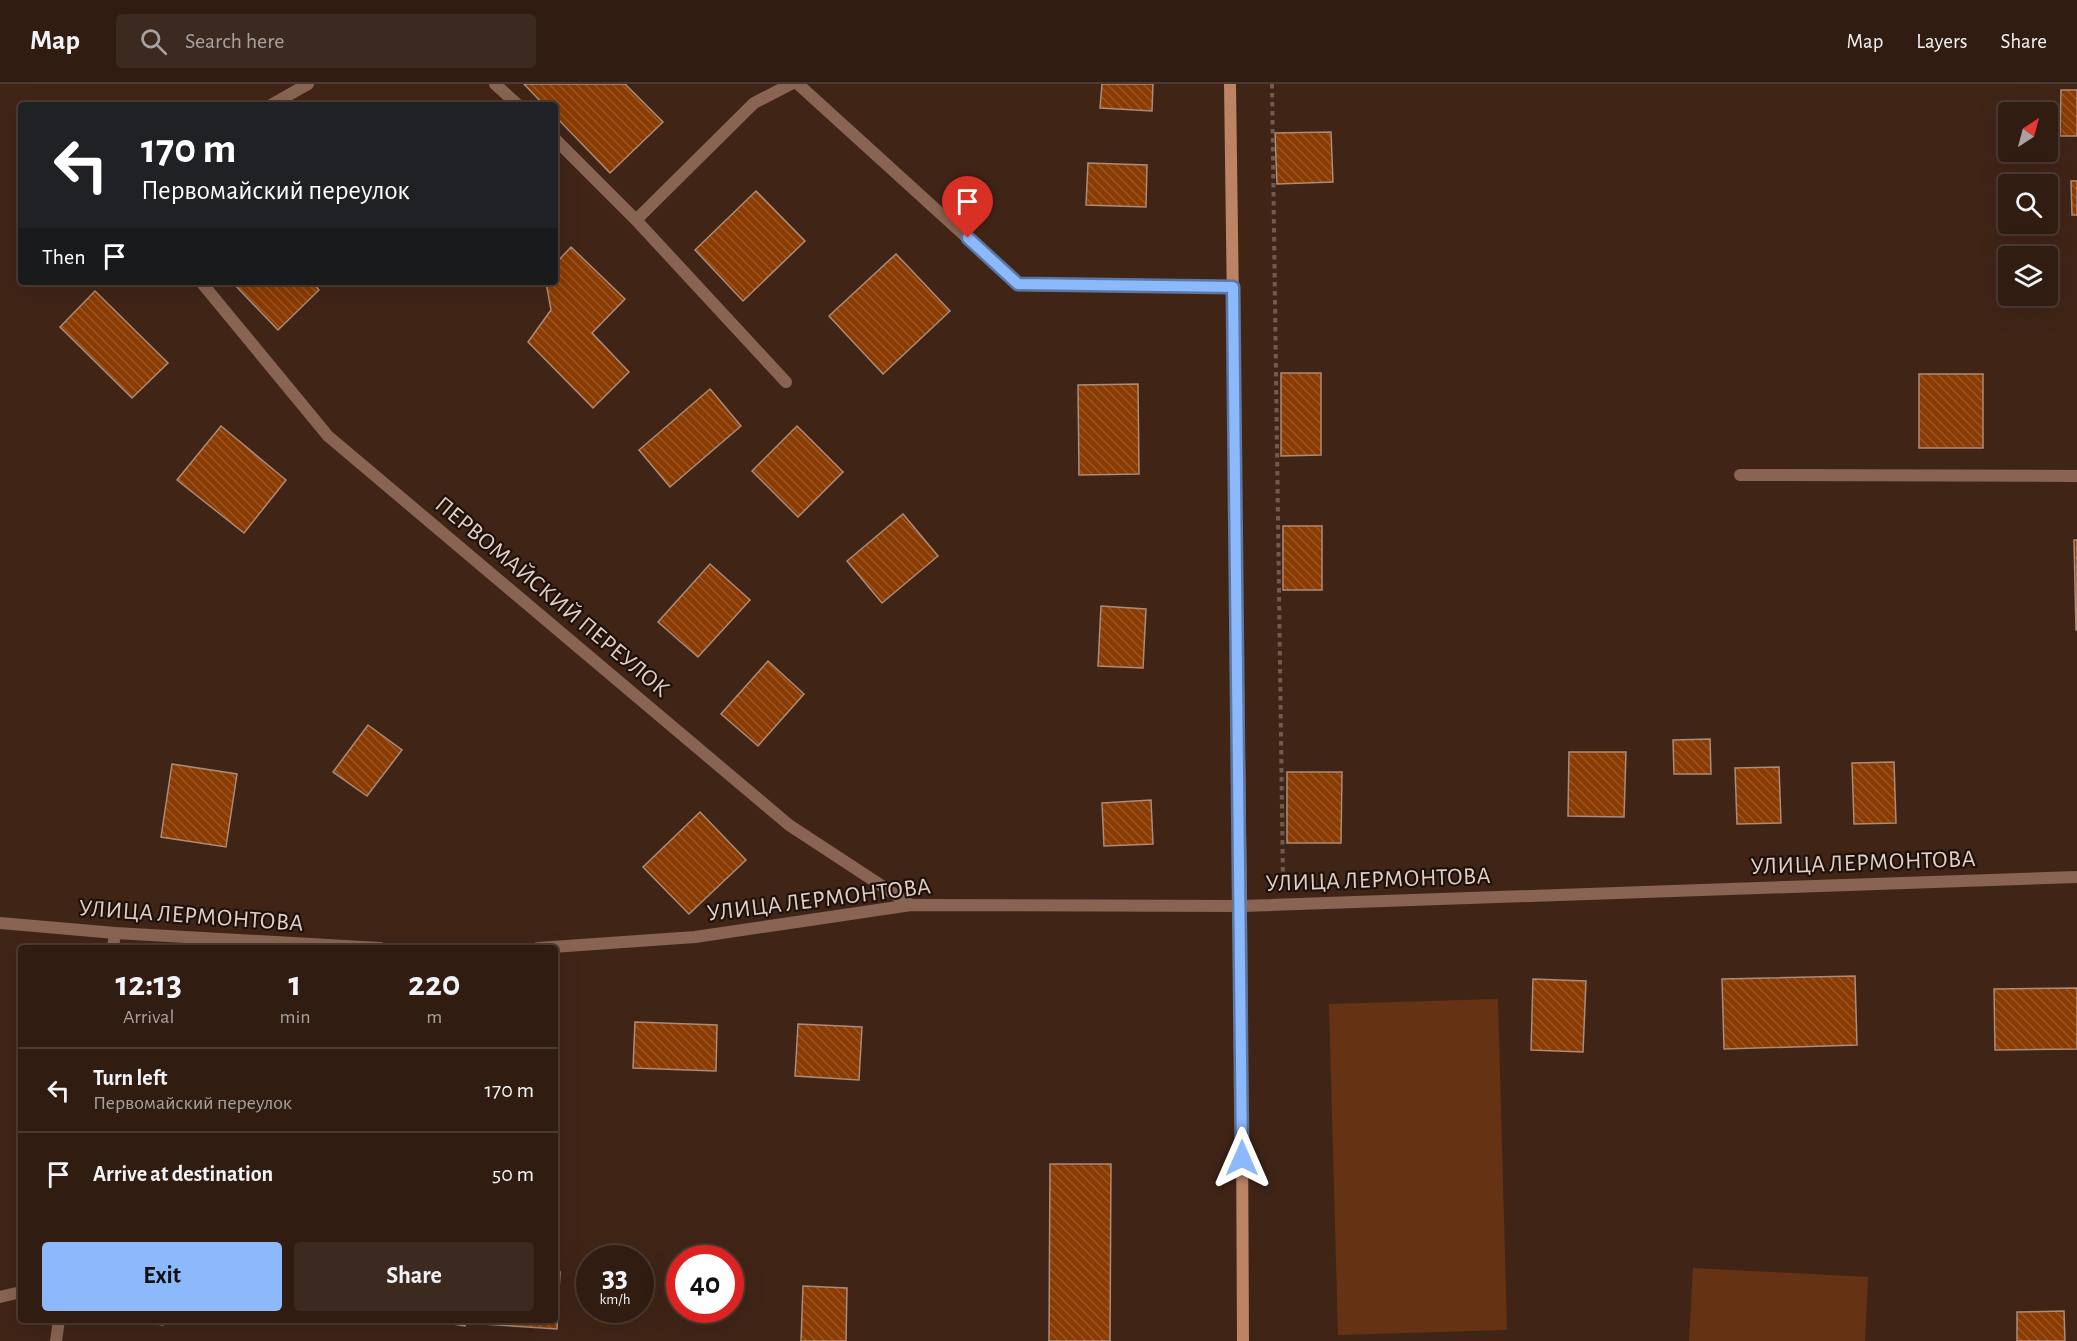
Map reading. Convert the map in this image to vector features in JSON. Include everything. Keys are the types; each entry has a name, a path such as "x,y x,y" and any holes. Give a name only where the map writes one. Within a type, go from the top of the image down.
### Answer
{"street":[{"path":"276,102 308,84"},
{"path":"495,84 515,102"},
{"path":"636,220 754,103 791,84"},
{"path":"798,84 1018,284 1233,287"},
{"path":"1230,84 1243,1341"},
{"path":"558,142 636,220 786,382"},
{"name":"ПЕРВОМАЙСКИЙ ПЕРЕУЛОК","path":"203,285 328,436 789,825 912,905"},
{"path":"1740,475 2077,476"},
{"name":"УЛИЦА ЛЕРМОНТОВА","path":"558,947 695,938 912,905 1240,906 2077,877"},
{"name":"УЛИЦА ЛЕРМОНТОВА","path":"0,923 115,933 327,945"},
{"path":"113,945 115,933"},
{"path":"0,1297 18,1293"},
{"path":"56,1341 59,1323"}],"path":[{"path":"1272,84 1283,904"}],"shaded area":[{"path":"1498,999 1507,1330 1338,1335 1329,1004"},
{"path":"1693,1268 1868,1277 1865,1341 1689,1341"}],"building":[{"path":"524,84 625,84 663,122 610,173 558,119 558,102 541,102"},
{"path":"1102,84 1153,84 1152,111 1100,108"},
{"path":"2061,90 2077,90 2077,136 2060,136"},
{"path":"1331,132 1333,182 1277,184 1275,133"},
{"path":"1088,163 1147,165 1146,207 1086,205"},
{"path":"2071,181 2077,181 2077,215 2072,215"},
{"path":"756,191 805,241 743,301 695,250"},
{"path":"571,247 625,299 592,333 629,372 593,408 528,342 551,310 547,285 558,285 558,261"},
{"path":"896,254 950,311 883,374 829,316"},
{"path":"235,285 315,285 319,290 278,330"},
{"path":"95,291 168,363 132,398 60,327"},
{"path":"1281,373 1321,373 1321,455 1281,456"},
{"path":"1919,374 1983,374 1983,448 1919,448"},
{"path":"1138,384 1139,474 1079,475 1078,385"},
{"path":"710,389 741,426 670,487 639,450"},
{"path":"221,426 286,480 244,533 177,480"},
{"path":"797,426 843,472 798,517 752,471"},
{"path":"903,514 938,556 882,603 847,561"},
{"path":"1283,526 1322,526 1322,590 1283,590"},
{"path":"2074,540 2077,540 2077,630 2076,630"},
{"path":"710,564 750,600 698,657 658,622"},
{"path":"1101,606 1146,609 1143,668 1098,666"},
{"path":"768,661 804,694 758,746 721,714"},
{"path":"368,725 402,750 367,796 333,772"},
{"path":"1710,739 1711,774 1674,774 1673,740"},
{"path":"1569,752 1626,752 1624,817 1568,816"},
{"path":"1894,762 1896,823 1854,824 1852,763"},
{"path":"172,764 237,774 226,847 161,837"},
{"path":"1779,767 1781,823 1737,824 1735,768"},
{"path":"1287,772 1342,772 1341,843 1287,843"},
{"path":"1151,800 1153,844 1104,846 1102,803"},
{"path":"700,812 746,860 689,914 643,867"},
{"path":"1855,976 1857,1045 1724,1049 1722,979"},
{"path":"1533,979 1586,981 1583,1052 1531,1050"},
{"path":"2077,988 2077,1049 1995,1050 1994,989"},
{"path":"635,1022 717,1025 716,1071 633,1068"},
{"path":"798,1024 862,1027 859,1080 795,1076"},
{"path":"1050,1164 1111,1164 1110,1341 1049,1341"},
{"path":"558,1272 560,1272 558,1310"},
{"path":"803,1286 847,1288 846,1341 801,1341"},
{"path":"2064,1311 2065,1341 2017,1341 2017,1312"},
{"path":"446,1323 466,1323 465,1326"},
{"path":"483,1323 557,1323 557,1329"}],"route":[{"path":"968,238 1018,284 1233,287 1242,1158"}]}
